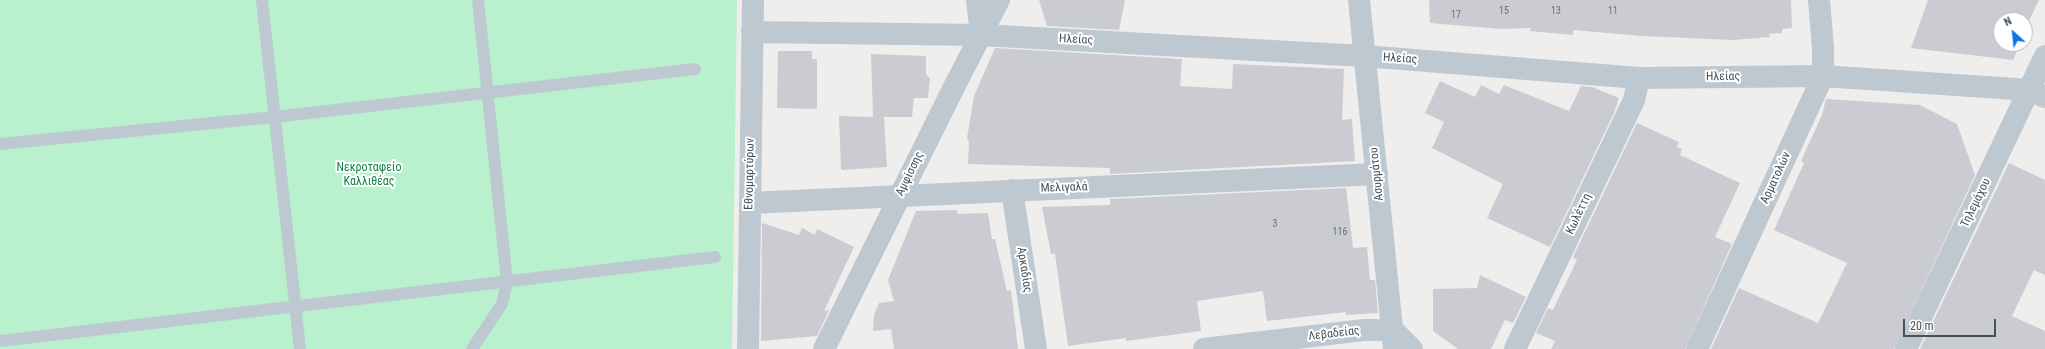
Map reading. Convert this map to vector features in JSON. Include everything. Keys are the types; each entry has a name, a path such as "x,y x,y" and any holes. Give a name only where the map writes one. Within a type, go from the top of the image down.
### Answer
{"street":[{"name":"Εθνομαρτύρων","path":"748,349 753,0"},
{"path":"977,0 981,35"},
{"name":"Αμφίσσης","path":"824,349 899,196 999,0"},
{"name":"Ασυρμάτου","path":"1359,0 1394,339"},
{"name":"Αρματολών","path":"1697,349 1823,76 1823,48 1819,0"},
{"name":"Ηλείας","path":"752,32 981,35 1364,56 1639,78 1823,76 2038,93"},
{"name":"Τηλεμάχου","path":"1906,349 2038,93 2045,56"},
{"name":"Κωλέττη","path":"1515,349 1634,100 1639,78"},
{"name":"Μελιγαλά","path":"750,203 1377,174"},
{"name":"Αρκαδίας","path":"1012,190 1036,349"},
{"name":"Λεβαδείας","path":"1204,349 1364,330 1394,339"},
{"path":"1394,339 1412,349"}],"lane":[{"path":"262,0 300,349"},
{"path":"472,349 502,304 507,282 489,93 478,0"},
{"path":"0,144 274,117 695,69"},
{"path":"0,341 715,257"}],"green space":[{"name":"Νεκροταφείο Καλλιθέας","path":"0,0 737,0 732,349 0,349"}],"building":[{"path":"1039,0 1125,0 1119,30 1047,26"},
{"path":"1429,0 1791,0 1792,28 1782,29 1782,33 1769,34 1770,37 1733,40 1642,36 1573,30 1573,35 1530,31 1531,28 1500,29 1430,23"},
{"path":"1928,0 2039,0 2033,12 1993,12 1993,52 2016,52 2013,60 1911,48"},
{"path":"995,48 1182,59 1180,86 1232,89 1233,64 1344,69 1342,120 1352,119 1355,161 1110,174 1110,168 968,164 969,142 967,138 974,96"},
{"path":"778,51 812,51 812,59 817,59 817,109 777,108"},
{"path":"871,54 926,56 926,74 930,79 928,98 914,98 912,117 884,117 887,167 841,170 839,116 873,117"},
{"path":"1440,81 1475,97 1481,85 1499,94 1504,85 1569,111 1581,86 1592,87 1619,98 1614,113 1550,247 1487,218 1503,184 1432,148 1444,122 1425,113"},
{"path":"1826,99 1920,105 1957,124 1975,175 1894,349 1711,349 1739,288 1818,323 1847,263 1774,230 1804,163 1801,161 1822,115"},
{"path":"1637,123 1679,142 1677,147 1682,149 1680,155 1740,183 1715,237 1732,244 1685,349 1551,349 1555,341 1536,333 1548,308 1553,310 1577,260 1573,257"},
{"path":"2009,163 2045,180 2045,275 2034,270 2012,316 2045,331 2045,349 1920,349"},
{"path":"1346,188 1353,248 1367,247 1370,280 1375,280 1378,313 1346,315 1346,312 1267,321 1263,291 1197,301 1201,331 1126,341 1126,338 1068,346 1055,254 1051,254 1042,207 1110,205 1110,199"},
{"path":"957,210 958,214 988,213 992,239 995,239 1007,291 1011,290 1018,349 894,349 891,329 873,331 874,315 879,303 894,301 888,280 916,211"},
{"path":"762,223 799,235 802,228 815,235 817,229 854,247 824,311 829,310 817,336 761,341"},
{"path":"1480,275 1526,297 1513,323 1505,320 1491,349 1458,349 1433,331 1433,289 1477,288"}]}
